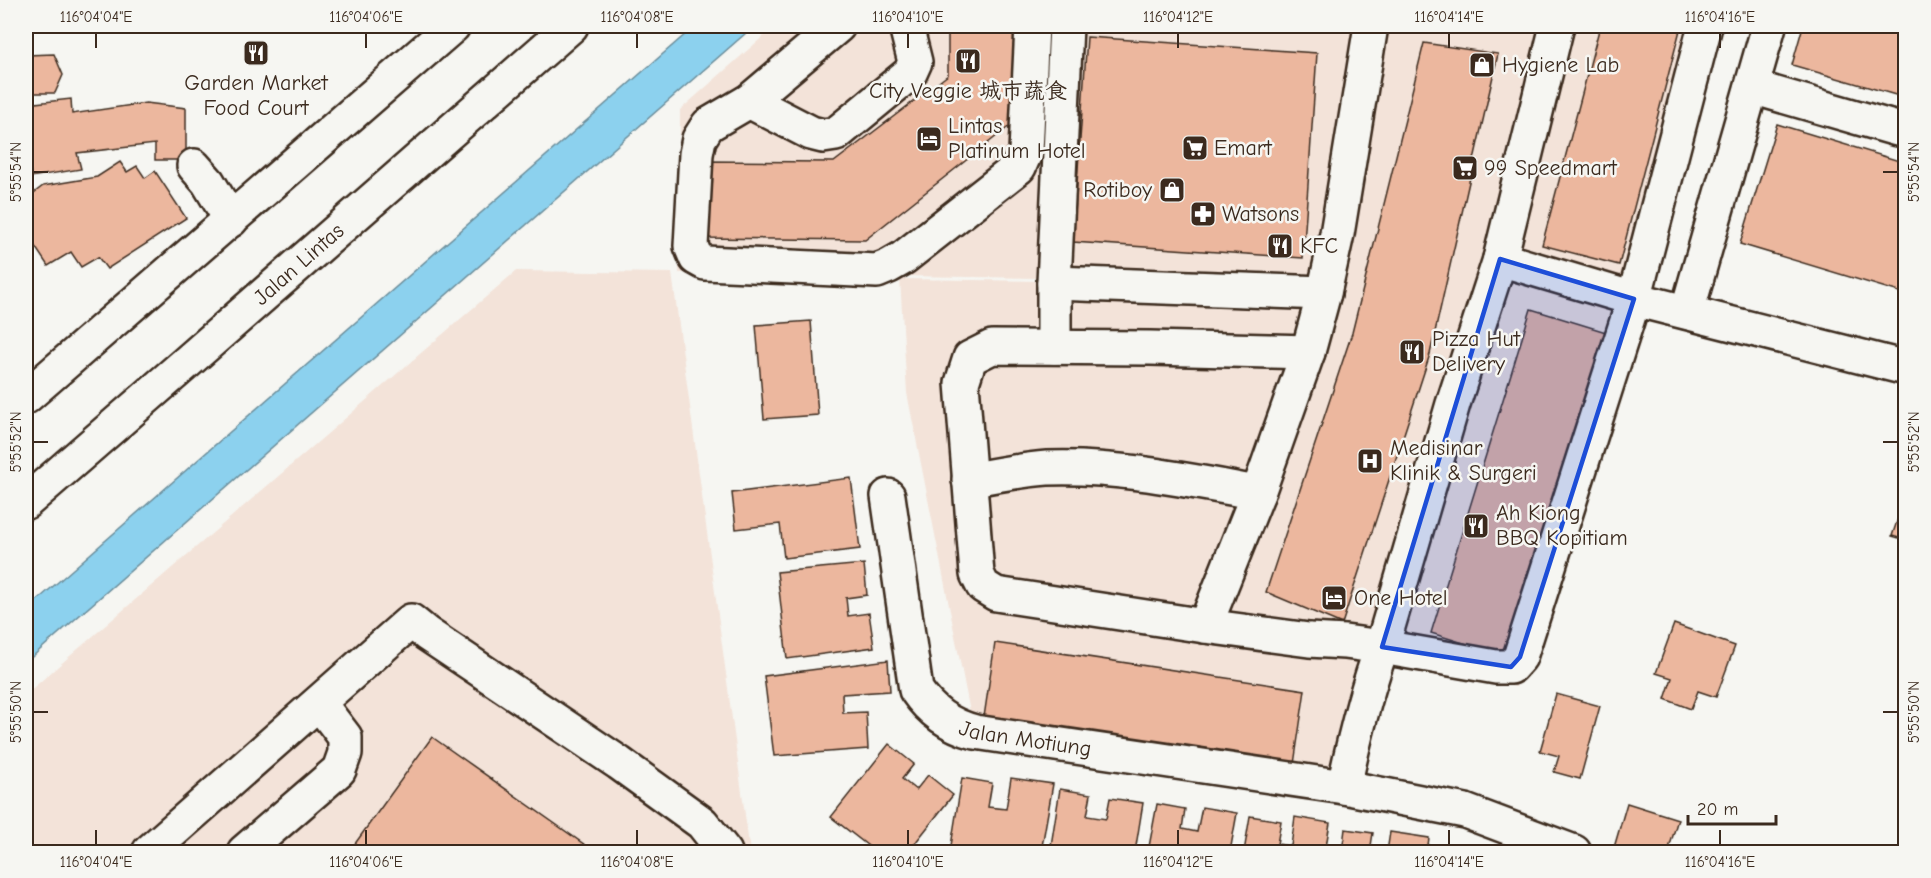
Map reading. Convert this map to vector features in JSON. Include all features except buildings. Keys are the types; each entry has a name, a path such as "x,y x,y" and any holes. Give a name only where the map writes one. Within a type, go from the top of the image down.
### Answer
{"main road":[{"path":"26,397 453,26"},
{"name":"Jalan Lintas","path":"26,502 571,26"},
{"path":"838,26 749,101 708,125 699,139 696,154 691,246 696,258 705,263 877,271 903,258 1018,167 1026,151 1032,26"},
{"path":"749,101 811,133 823,136 836,134 910,73 915,62 906,26"},
{"path":"1054,347 1054,283 1066,26"},
{"path":"1205,626 1258,493 1308,352 1337,234 1371,26"},
{"path":"1344,787 1369,683 1382,647 1453,404 1500,259 1557,26"},
{"path":"1308,352 992,347 970,358 962,383 977,574 983,586 996,594 1205,626 1309,640 1345,642 1496,667 1510,667 1520,657 1634,299 1705,26"},
{"path":"1687,312 1769,26"},
{"path":"1752,87 1897,129"},
{"path":"194,166 208,182 231,220"},
{"path":"1500,259 1634,299 1905,368"},
{"path":"1054,283 1324,293"},
{"path":"969,480 1048,468 1108,470 1180,479 1258,493"},
{"name":"Jalan Motiung","path":"888,495 916,690 926,704 949,723 975,732 1344,787 1465,811 1574,852"},
{"path":"149,852 411,621 447,648 619,763 702,823 725,852"},
{"path":"244,852 339,770 345,753 345,737 319,703"}],"highlighted area":[{"path":"1500,259 1634,299 1520,657 1511,667 1382,647"}],"shaded area":[{"path":"775,26 1042,26 1038,278 679,273 680,110"},
{"path":"1046,26 1708,26 1637,307 1516,687 1390,664 1354,784 973,727 907,393 900,279 1041,281"},
{"path":"516,271 672,273 750,852 26,852 26,694"}],"water":[{"path":"695,26 754,26 26,662 26,610"}],"place":[{"name":"Garden Market Food Court","path":"256,53"},
{"name":"City Veggie 城市蔬食","path":"968,61"},
{"name":"Hygiene Lab","path":"1482,65"},
{"name":"Lintas Platinum Hotel","path":"929,139"},
{"name":"Emart","path":"1195,148"},
{"name":"99 Speedmart","path":"1465,168"},
{"name":"Rotiboy","path":"1172,190"},
{"name":"Watsons","path":"1203,214"},
{"name":"KFC","path":"1280,246"},
{"name":"Pizza Hut Delivery","path":"1412,352"},
{"name":"Medisinar Klinik & Surgeri","path":"1370,461"},
{"name":"Ah Kiong BBQ Kopitiam","path":"1476,526"},
{"name":"One Hotel","path":"1334,598"}]}
